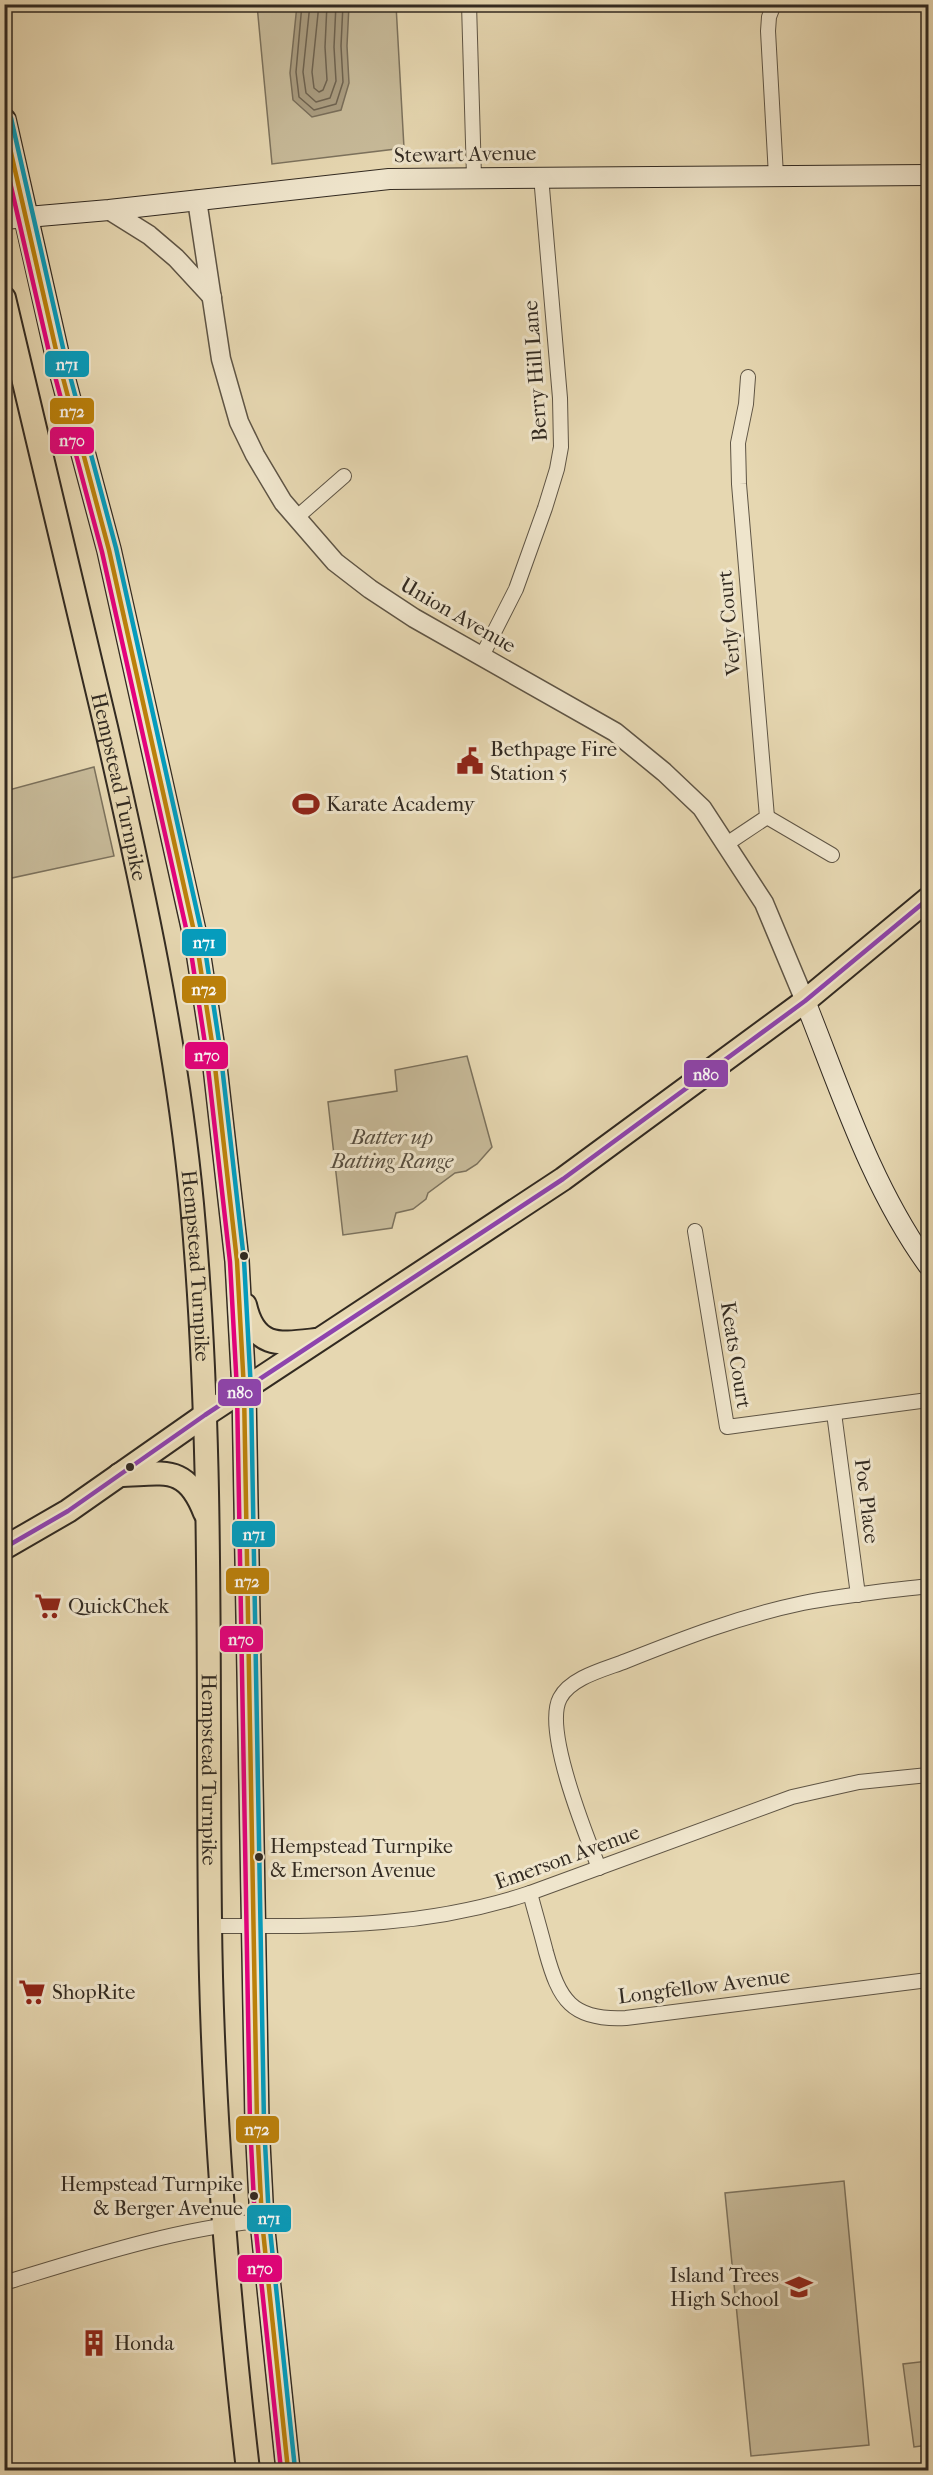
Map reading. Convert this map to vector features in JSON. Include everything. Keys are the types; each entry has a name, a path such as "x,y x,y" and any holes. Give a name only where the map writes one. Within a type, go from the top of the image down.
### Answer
{"main road":[{"name":"Hempstead Turnpike","path":"4,120 15,218 110,550 197,945 213,1049 237,1261 244,1390 252,1926 262,2221 288,2470"},
{"name":"Stewart Avenue","path":"15,218 109,210 389,178 928,176"},
{"name":"Hempstead Turnpike","path":"4,298 121,795 166,1020 192,1210 205,1415 210,1926 216,2119 248,2470"},
{"path":"4,1548 68,1511 205,1415 563,1179 806,1000 928,899"},
{"path":"806,1000 870,1163 905,1232 928,1265"},
{"path":"237,1261 245,1309 250,1323 259,1335 269,1341 282,1344 321,1340"},
{"path":"119,1475 169,1474 184,1479 197,1493 206,1518"}],"street":[{"path":"468,4 474,177"},
{"path":"774,4 769,17 768,31 776,176"},
{"name":"Berry Hill Lane","path":"482,656 516,589 545,508 561,447 560,398 541,176"},
{"name":"Union Avenue","path":"197,200 221,359 239,422 255,455 283,502 335,562 370,589 414,618 615,732 664,771 702,808 764,903 806,1000"},
{"path":"109,210 149,235 176,258 212,297"},
{"name":"Verly Court","path":"748,377 746,404 738,443 739,484 767,817"},
{"path":"296,518 344,476"},
{"path":"725,845 767,817 832,855"},
{"name":"Keats Court","path":"695,1231 727,1427 928,1400"},
{"name":"Poe Place","path":"834,1413 858,1595"},
{"path":"599,1868 573,1801 562,1758 557,1724 559,1699 568,1688 590,1675 717,1625 803,1603 928,1586"},
{"name":"Emerson Avenue","path":"210,1926 334,1927 458,1914 530,1893 792,1797 859,1782 928,1775"},
{"name":"Longfellow Avenue","path":"530,1893 556,1986 570,2005 592,2016 626,2018 928,1980"},
{"path":"4,2283 120,2250 224,2224 262,2221"}],"green space":[{"path":"257,5 396,5 404,148 272,164"},
{"path":"94,767 114,856 7,879 4,868 5,791"},
{"name":"Batter up Batting Range","path":"467,1056 492,1147 477,1164 466,1171 455,1173 428,1193 426,1199 413,1209 396,1213 392,1228 343,1235 328,1102 397,1091 395,1070"},
{"path":"844,2181 869,2445 751,2456 725,2193"},
{"path":"928,2361 928,2445 914,2447 903,2364"}],"water":[{"path":"297,5 349,5 347,46 349,83 341,110 312,117 293,100 290,73"}],"transit line":[{"name":"n71","path":"11,118 66,361 116,548 204,943 220,1048 244,1260 251,1390 264,2123 269,2220 295,2469"},
{"name":"n72","path":"4,122 59,363 109,550 197,945 213,1049 237,1261 244,1390 257,2123 262,2221 288,2470"},
{"name":"n70","path":"4,156 52,365 102,552 190,946 206,1050 230,1262 237,1390 250,2123 255,2222 281,2470"},
{"name":"n80","path":"4,1548 68,1511 205,1415 563,1179 805,1001 928,899"}],"place":[{"name":"Bethpage Fire Station 5","path":"470,761"},
{"name":"Karate Academy","path":"306,804"},
{"name":"QuickChek","path":"48,1606"},
{"name":"Hempstead Turnpike & Emerson Avenue","path":"259,1857"},
{"name":"ShopRite","path":"32,1992"},
{"name":"Hempstead Turnpike & Berger Avenue","path":"254,2196"},
{"name":"Island Trees High School","path":"799,2287"},
{"name":"Honda","path":"94,2343"}]}
